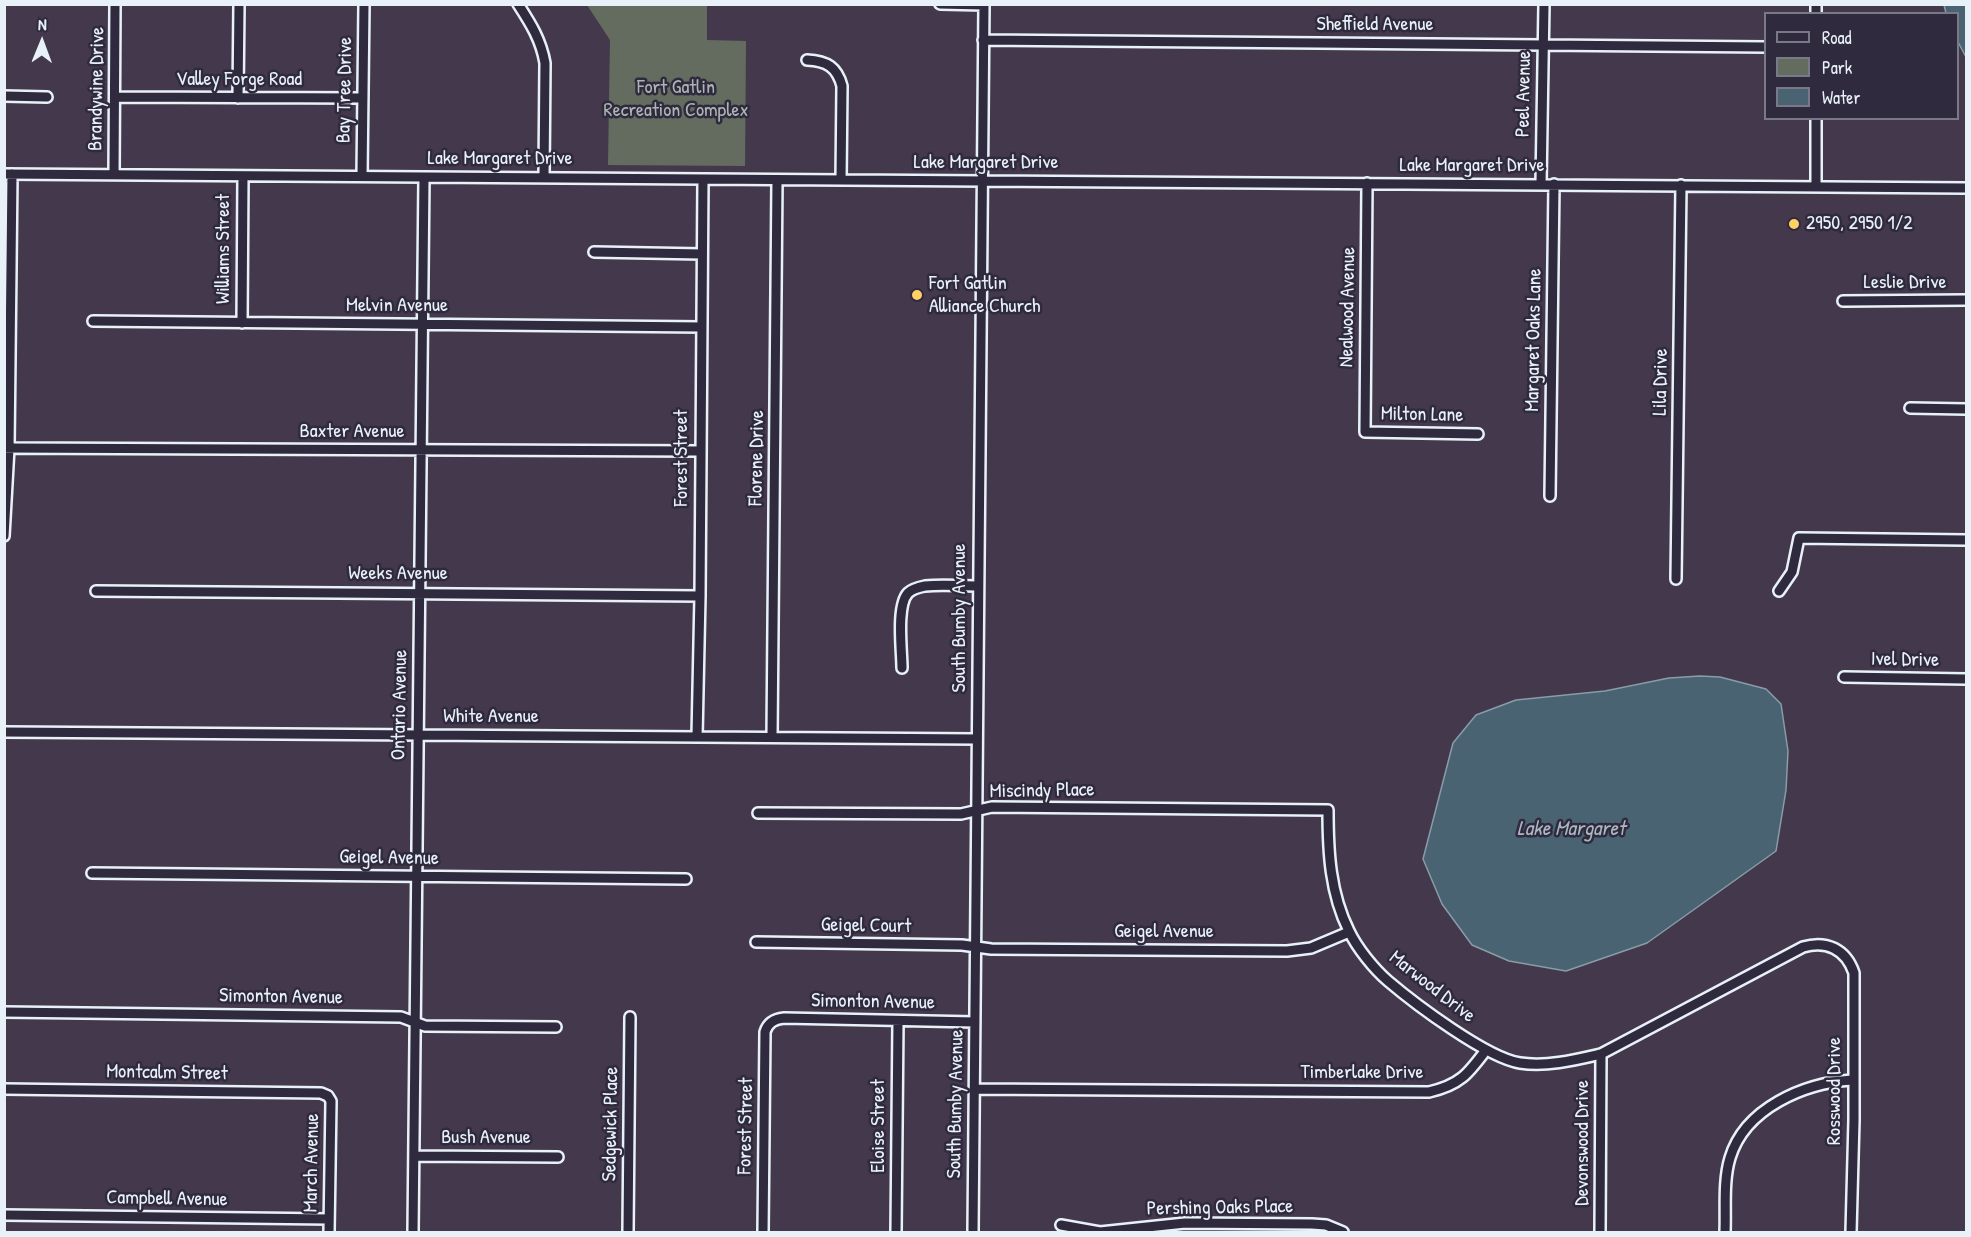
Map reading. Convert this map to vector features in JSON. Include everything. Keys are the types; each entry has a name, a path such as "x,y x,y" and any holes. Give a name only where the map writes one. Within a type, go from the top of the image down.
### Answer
{"street":[{"name":"Brandywine Drive","path":"114,174 116,4"},
{"path":"238,98 239,4"},
{"name":"Bay Tree Drive","path":"362,176 364,4"},
{"path":"518,4 536,31 545,63 544,177"},
{"path":"940,4 984,5"},
{"name":"Peel Avenue","path":"1541,184 1544,4"},
{"name":"South Bumby Avenue","path":"973,1233 984,5"},
{"name":"Sheffield Avenue","path":"983,40 1764,47"},
{"path":"807,60 820,60 831,65 838,73 842,86 841,180"},
{"path":"4,96 47,97"},
{"name":"Valley Forge Road","path":"115,97 363,98"},
{"path":"1816,120 1816,186"},
{"path":"4,536 7,448 8,174"},
{"name":"Lake Margaret Drive","path":"8,174 1966,188"},
{"name":"Williams Street","path":"242,323 243,176"},
{"name":"Ontario Avenue","path":"413,1233 423,177"},
{"name":"Forest Street","path":"697,737 703,179"},
{"name":"Florene Drive","path":"772,737 777,180"},
{"name":"Nealwood Avenue","path":"1365,432 1367,183"},
{"name":"Margaret Oaks Lane","path":"1550,496 1554,184"},
{"name":"Lila Drive","path":"1676,579 1681,185"},
{"path":"594,252 702,254"},
{"name":"Leslie Drive","path":"1843,301 1966,300"},
{"name":"Melvin Avenue","path":"93,321 702,327"},
{"path":"1910,408 1966,409"},
{"name":"Milton Lane","path":"1365,432 1478,434"},
{"name":"Baxter Avenue","path":"7,448 700,452"},
{"path":"1779,591 1792,572 1799,538 1966,540"},
{"path":"902,668 902,612 903,602 908,594 914,589 925,586 978,586"},
{"name":"Weeks Avenue","path":"96,591 700,596"},
{"name":"Ivel Drive","path":"1844,677 1966,679"},
{"name":"White Avenue","path":"4,732 977,739"},
{"name":"Miscindy Place","path":"758,813 961,814 992,807 1328,810"},
{"name":"Marwood Drive","path":"1328,810 1330,873 1349,932 1387,980 1486,1050"},
{"name":"Geigel Avenue","path":"92,873 686,879"},
{"name":"Geigel Avenue","path":"975,948 1287,951 1311,948 1349,932"},
{"name":"Geigel Court","path":"756,942 962,945 975,948"},
{"name":"Rosswood Drive","path":"1601,1054 1803,947 1823,944 1843,954 1854,973 1851,1233"},
{"name":"Simonton Avenue","path":"4,1012 401,1017 425,1026 556,1027"},
{"name":"Sedgewick Place","path":"628,1233 630,1017"},
{"name":"Simonton Avenue","path":"771,1022 784,1018 975,1022"},
{"name":"Eloise Street","path":"896,1233 898,1021"},
{"name":"Forest Street","path":"763,1233 765,1032 771,1022"},
{"path":"1486,1050 1508,1060 1535,1064 1569,1062 1601,1054"},
{"name":"Timberlake Drive","path":"974,1089 1429,1092 1445,1089 1457,1083 1469,1073 1486,1050"},
{"name":"Devonswood Drive","path":"1600,1233 1601,1054"},
{"path":"1725,1233 1726,1174 1737,1140 1747,1125 1774,1105 1815,1085 1830,1081 1852,1080"},
{"name":"Montcalm Street","path":"4,1089 321,1093 328,1096"},
{"name":"March Avenue","path":"328,1096 331,1101 329,1233"},
{"name":"Bush Avenue","path":"414,1156 558,1157"},
{"name":"Campbell Avenue","path":"4,1215 329,1219"},
{"name":"Pershing Oaks Place","path":"1061,1225 1100,1232 1185,1223 1312,1224 1326,1225 1343,1233"}],"green space":[{"name":"Fort Gatlin Recreation Complex","path":"587,5 707,5 707,40 746,41 745,166 608,165 610,40"}],"water":[{"path":"1944,5 1966,5 1966,57 1959,44 1959,12 1946,12"},
{"name":"Lake Margaret","path":"1720,677 1766,689 1781,704 1788,751 1786,790 1776,851 1647,943 1566,971 1509,961 1472,945 1442,904 1423,859 1453,743 1476,715 1516,700 1605,691 1669,678"}],"place":[{"name":"2950, 2950 1/2","path":"1794,224"},
{"name":"Fort Gatlin Alliance Church","path":"917,295"}]}
